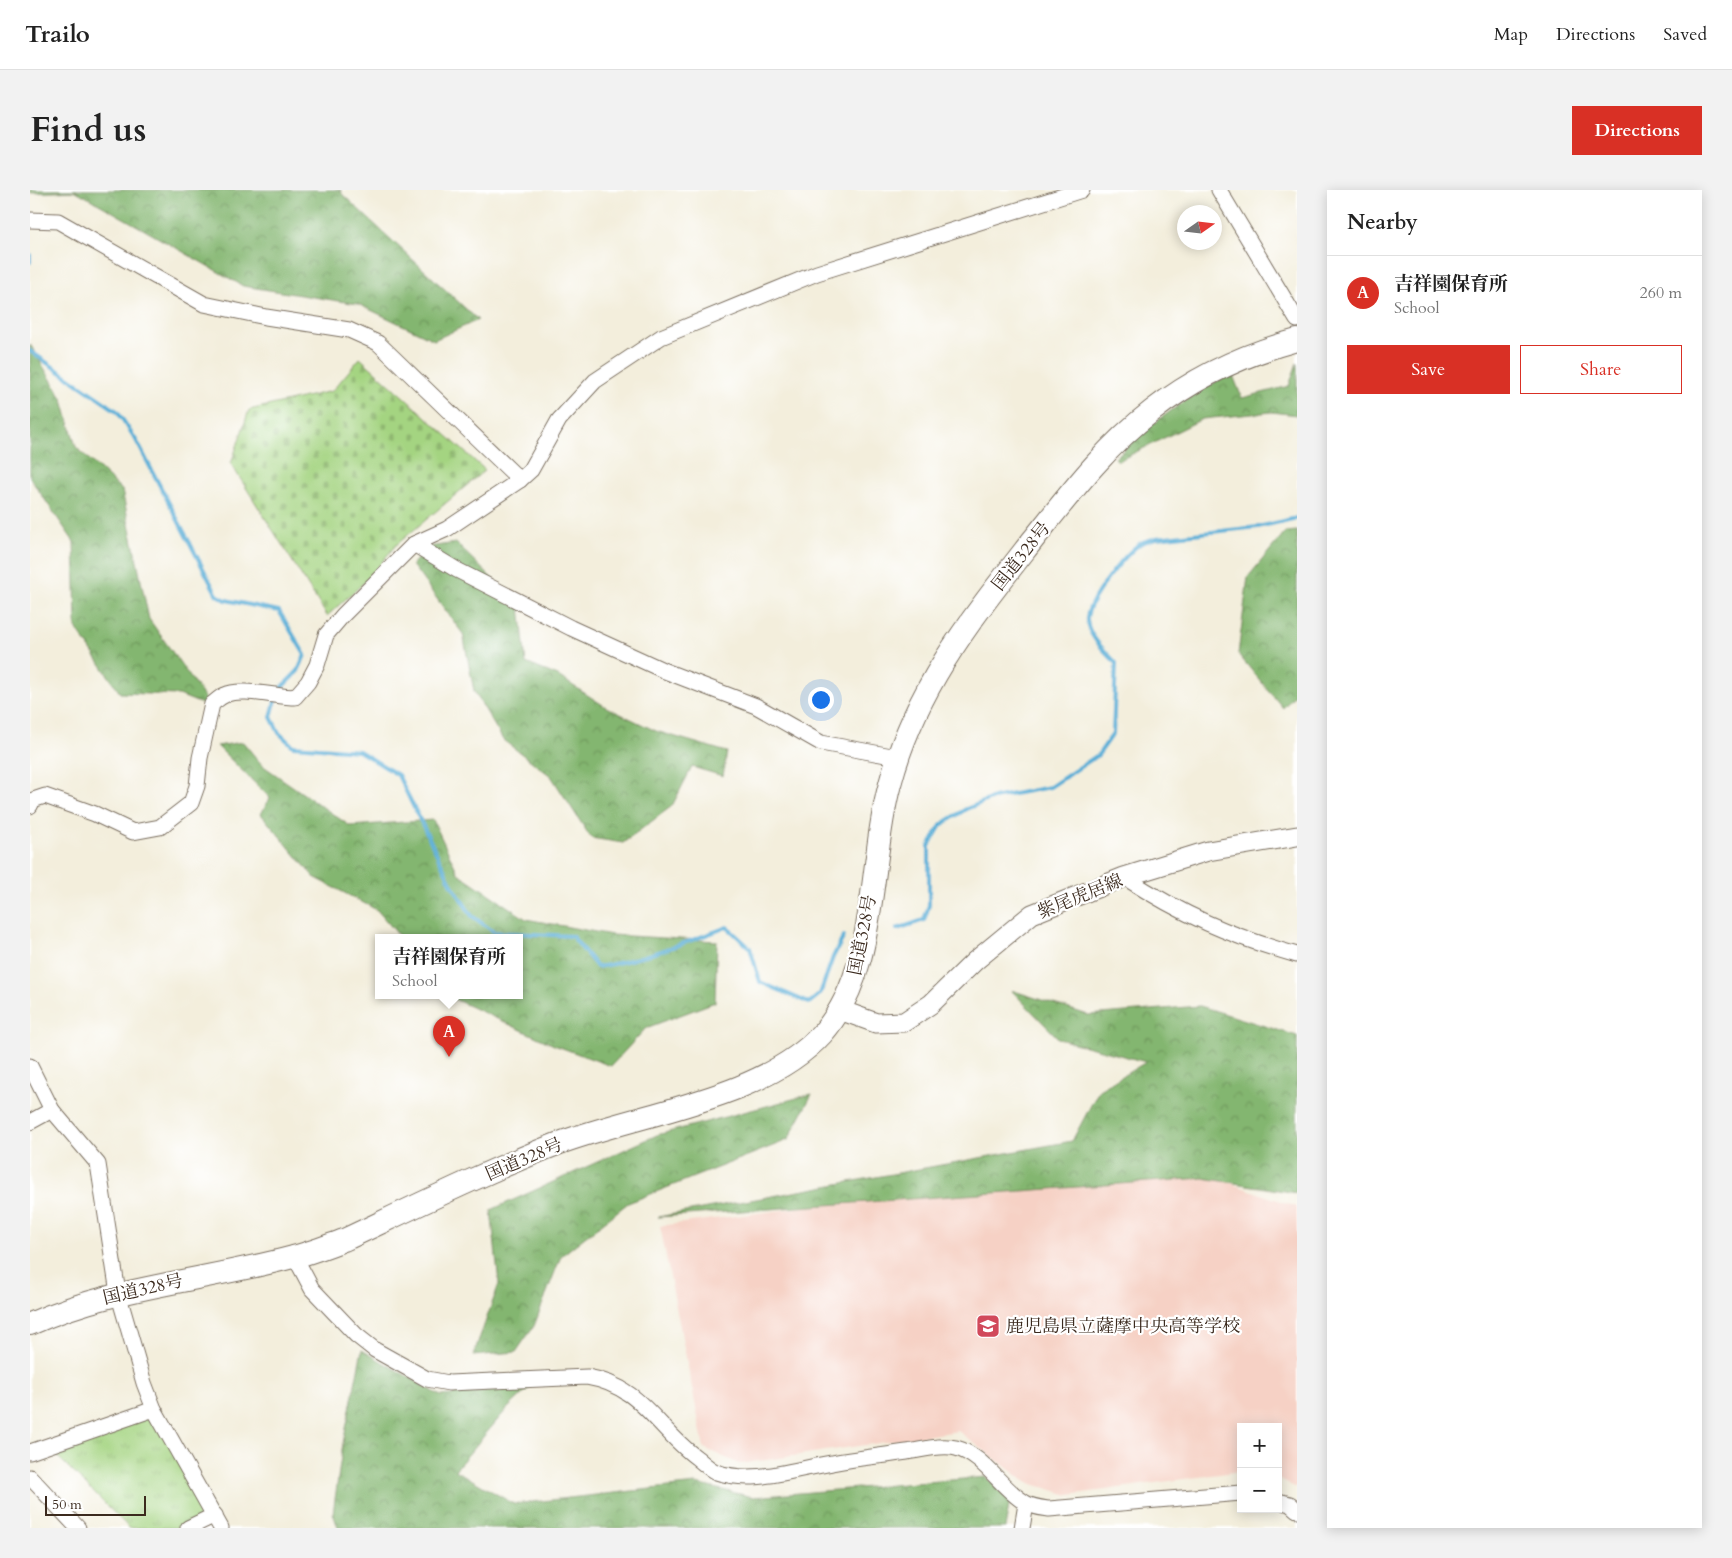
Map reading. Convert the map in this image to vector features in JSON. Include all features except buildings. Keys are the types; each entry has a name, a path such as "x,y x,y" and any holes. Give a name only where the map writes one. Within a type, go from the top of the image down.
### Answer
{"highway":[{"name":"国道328号","path":"30,1324 118,1293 295,1257 344,1240 553,1146 597,1130 741,1087 768,1076 798,1056 822,1034 840,1010 853,983 860,957 880,823 897,757 924,692 958,638 1064,500 1103,455 1154,409 1213,372 1245,358 1297,340"}],"main road":[{"name":"紫尾虎居線","path":"840,1010 876,1023 904,1022 931,1004 975,961 1032,914 1124,877 1208,851 1297,836"}],"street":[{"path":"30,806 33,800 45,796 95,814 133,832 160,827 191,803 197,786 200,758 212,704 226,694 249,692 274,697 295,697 308,682 317,665 326,634 343,614 414,544 447,529 520,480 531,470 559,420 595,380 661,337 817,273 1082,190"},
{"path":"1219,190 1297,320"},
{"path":"30,220 58,221 204,304 266,317 349,330 378,343 520,480"},
{"path":"414,544 457,570 571,628 665,671 756,706 821,743 897,757"},
{"path":"1124,877 1194,919 1250,941 1297,955"},
{"path":"30,1066 52,1110 98,1164 118,1293 144,1383 154,1409 218,1522 188,1528"},
{"path":"30,1122 52,1110"},
{"path":"295,1257 312,1289 356,1335 375,1350 427,1379 448,1383 587,1377 604,1380 620,1386 652,1413 688,1452 715,1471 737,1476 762,1477 831,1463 938,1448 956,1448 977,1460 1009,1491 1026,1504 1049,1510 1237,1493"},
{"path":"30,1452 154,1409"},
{"path":"30,1477 78,1528"},
{"path":"1282,1501 1290,1504 1297,1510"},
{"path":"1022,1528 1026,1504"}],"shaded area":[{"name":"鹿児島県立薩摩中央高等学校","path":"1196,1171 1297,1207 1297,1488 1282,1481 1282,1423 1237,1423 1237,1472 1069,1495 1026,1482 958,1431 739,1464 704,1448 660,1226 966,1186"}],"green space":[{"path":"30,190 341,190 342,194 478,320 434,340 358,304 243,286 76,191 30,193"},
{"path":"30,344 63,400 76,447 122,490 149,619 212,708 179,695 120,693 76,628 74,542 30,478"},
{"path":"360,358 485,470 395,546 368,579 327,616 231,464 249,410 332,391"},
{"path":"1297,363 1297,415 1272,412 1202,419 1118,461 1115,458 1170,411 1232,373 1242,398 1289,386"},
{"path":"1297,531 1297,692 1283,708 1238,654 1248,577 1285,532"},
{"path":"456,543 520,606 526,663 558,676 606,707 656,731 727,752 723,776 692,767 672,806 623,843 591,838 551,776 503,740 474,691 463,634 412,565 428,547"},
{"path":"243,742 262,765 350,826 433,820 458,873 526,919 612,935 717,941 715,1002 646,1028 611,1066 554,1045 454,999 523,999 523,934 398,934 377,910 314,877 261,814 270,798 217,746"},
{"path":"1011,990 1088,1015 1200,1006 1297,1036 1297,1193 1203,1178 658,1217 1072,1141 1099,1090 1146,1062 1059,1039"},
{"path":"812,1094 788,1140 628,1203 561,1256 534,1326 516,1352 473,1356 499,1284 491,1210 657,1135"},
{"path":"362,1350 441,1396 531,1386 507,1409 455,1470 514,1504 696,1484 753,1497 986,1477 1010,1500 1005,1528 338,1528 333,1513 343,1443"},
{"path":"154,1409 215,1515 188,1528 129,1528 47,1446"}],"waterway":[{"path":"30,255 30,262"},
{"path":"30,351 117,411 136,440 217,595 226,600 279,611 305,655 298,671 278,691"},
{"path":"897,929 924,920 929,905 929,846 941,825 966,809 993,798 1050,787 1098,755 1113,734 1116,663 1094,638 1087,621 1092,602 1099,591 1134,548 1141,543 1156,538 1258,527 1297,518"},
{"path":"276,698 271,717 279,733 293,746 359,751 398,775 452,885 472,916 494,932 572,936 597,967 647,955 727,927 750,948 760,982 809,1003 820,994 833,957 844,936"}],"place":[{"name":"吉祥園保育所","path":"449,1057"},
{"name":"鹿児島県立薩摩中央高等学校","path":"988,1326"}]}
